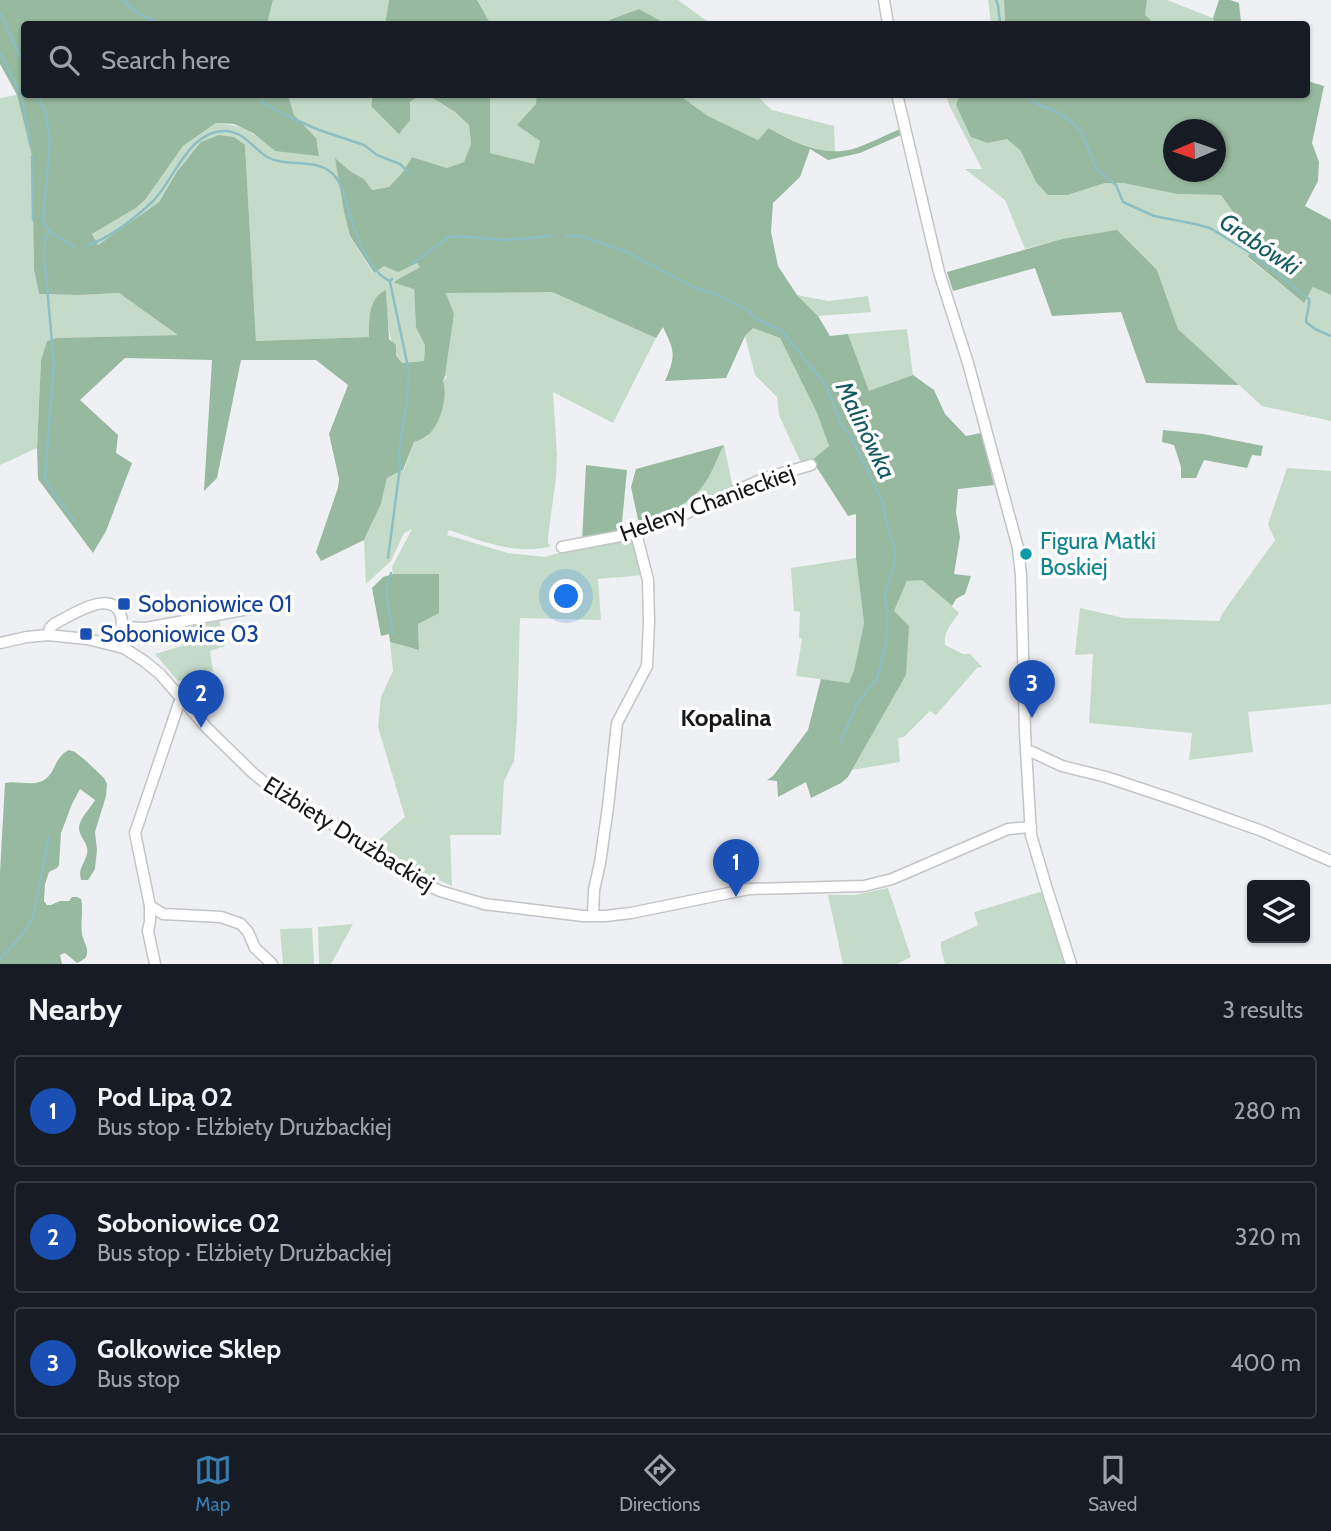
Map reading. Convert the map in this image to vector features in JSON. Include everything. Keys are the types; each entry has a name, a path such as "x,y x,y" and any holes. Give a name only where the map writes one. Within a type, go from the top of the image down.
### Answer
{"street":[{"path":"884,0 888,21"},
{"path":"898,98 939,272 968,363 1017,548 1021,575 1026,752 1033,846 1071,964"},
{"name":"Heleny Chanieckiej","path":"562,547 636,533 765,478 811,465"},
{"path":"593,916 594,890 608,807 617,723 647,666 648,580 636,533"},
{"path":"48,635 54,624 99,603 109,604 116,608 122,622 114,645"},
{"path":"122,627 146,628 259,607"},
{"name":"Elżbiety Drużbackiej","path":"0,643 27,636 48,635 114,645 136,655 153,667 207,728 267,786 426,886 484,904 593,916 631,913 749,889 854,887 874,884 920,868 1008,830 1031,827"},
{"path":"155,964 148,931 150,906 135,833 178,703 183,699"},
{"path":"1026,752 1032,752 1062,766 1106,777 1191,805 1262,831 1331,861"},
{"path":"150,906 163,914 220,917 241,924 255,947 272,964"}],"green space":[{"path":"0,0 273,0 268,21 21,21 21,98 289,98 294,115 316,138 319,156 275,151 253,133 234,124 216,123 183,146 145,200 92,234 98,245 159,202 176,173 201,142 219,135 234,137 245,145 256,341 369,337 373,304 386,290 389,339 396,345 396,355 402,363 424,361 425,345 416,328 414,289 395,281 420,267 417,263 398,272 384,266 374,273 350,236 335,158 364,179 372,190 389,187 412,157 447,168 464,162 471,144 469,125 433,98 490,98 490,153 534,164 540,141 517,125 536,104 537,98 683,98 708,116 758,140 769,128 799,143 831,151 853,149 900,129 901,135 860,153 828,160 810,149 800,177 773,203 771,232 778,266 797,295 818,316 830,336 848,334 869,391 913,375 934,390 945,414 966,436 981,433 994,485 958,489 956,512 960,537 954,574 971,576 965,594 956,599 952,606 922,580 907,581 894,611 909,626 906,675 848,777 811,798 806,782 778,797 777,781 767,780 773,776 808,730 821,679 849,683 864,623 856,558 856,514 848,516 812,460 829,446 817,413 780,338 753,328 745,336 726,378 665,381 673,354 663,327 656,338 552,292 446,293 454,314 443,381 444,401 437,423 427,435 414,442 403,470 387,478 381,504 364,540 321,561 316,552 339,479 329,434 348,385 316,360 241,360 217,478 204,491 212,360 125,358 80,400 118,435 116,453 132,463 106,531 93,553 38,479 41,360 47,341 56,338 178,335 119,293 39,294 34,270 32,156 17,95 0,64"},
{"path":"273,0 389,0 386,21 268,21"},
{"path":"389,0 477,0 489,21 386,21"},
{"path":"477,0 678,0 707,21 661,21 639,9 608,21 489,21"},
{"path":"988,0 1004,0 1005,21 991,21"},
{"path":"1004,0 1147,0 1145,15 1152,21 1005,21"},
{"path":"1147,0 1167,0 1213,18 1214,21 1152,21 1145,15"},
{"path":"1219,0 1239,3 1241,21 1214,21"},
{"path":"639,9 661,21 608,21"},
{"path":"1310,82 1324,86 1312,143 1319,162 1318,181 1305,206 1331,220 1331,295 1313,287 1304,303 1248,257 1255,242 1221,195 1177,194 1123,183 1105,183 1068,195 1048,195 1036,182 1020,150 1007,139 988,143 971,137 956,105 959,98 1310,98"},
{"path":"17,95 32,156 34,270 39,294 119,293 179,335 56,338 47,341 41,360 37,448 0,465 0,98"},
{"path":"289,98 372,98 371,106 410,102 416,98 433,98 469,125 471,144 464,162 447,168 412,157 389,187 371,190 364,179 336,159 350,237 373,273 384,265 417,263 420,267 395,281 414,288 416,328 425,345 424,361 402,363 397,354 389,328 386,291 369,319 370,337 256,341 245,145 176,173 159,202 98,245 92,234 145,200 183,146 216,123 248,131 275,151 316,138 294,115"},
{"path":"372,98 416,98 410,102 410,120 399,134 371,106"},
{"path":"490,98 537,98 540,141 534,165 490,153"},
{"path":"683,98 759,98 772,110 834,126 835,152 801,144 770,128 758,140 708,116"},
{"path":"947,98 959,98 956,106 988,143 1007,139 1020,150 1036,182 1068,195 1105,183 1123,183 1177,194 1221,195 1256,242 1248,258 1304,303 1313,287 1331,295 1331,421 1262,406 1178,329 1157,270 1062,239 1025,249 1005,200 965,169 982,169"},
{"path":"1117,230 1157,270 1178,329 1239,385 1146,383 1121,312 1052,316 1035,268 953,291 947,272 1062,239"},
{"path":"552,292 656,338 613,423 553,392 557,455 548,537 551,546 539,549 513,548 486,543 449,530 447,535 508,553 545,557 635,537 644,575 598,579 601,620 520,618 514,761 504,781 501,835 450,835 452,886 415,869 375,843 405,817 378,727 381,697 393,671 390,642 419,650 418,624 439,575 393,574 392,567 412,529 404,533 391,561 366,584 364,540 381,504 387,478 404,470 414,442 427,437 443,381 447,377 454,314 446,293"},
{"path":"797,295 829,301 868,296 871,312 818,316"},
{"path":"753,327 780,338 817,413 829,446 812,460 801,463 779,415 777,397 755,375 745,336"},
{"path":"907,329 913,375 869,392 848,334"},
{"path":"1163,430 1203,434 1263,446 1261,456 1252,455 1247,468 1204,460 1196,478 1181,478 1181,467 1174,445 1162,442"},
{"path":"724,445 733,488 671,518 703,486"},
{"path":"724,445 703,486 671,518 640,529 631,487 636,469"},
{"path":"586,465 627,470 621,533 582,541"},
{"path":"1287,468 1331,471 1331,704 1248,712 1253,752 1189,760 1192,733 1089,723 1093,654 1075,655 1080,608 1124,618 1219,621 1275,540 1268,524"},
{"path":"856,558 864,623 849,683 796,676 802,639 799,638 800,612 794,611 791,568"},
{"path":"393,574 439,574 439,613 418,624 419,650 390,642 389,634 381,636 372,588 383,577"},
{"path":"922,579 959,613 947,632 945,645 963,654 970,654 982,667 977,668 936,715 930,711 904,737 898,738 900,762 852,770 906,675 894,611 907,581"},
{"path":"219,619 225,646 210,651 213,671 178,681 155,654 182,646 175,626"},
{"path":"69,750 85,760 107,784 95,832 95,869 88,880 81,880 81,869 87,850 79,827 95,800 80,789 61,833 59,865 49,872 44,901 51,905 69,901 72,897 81,899 82,930 87,954 77,963 65,953 60,955 62,964 0,964 0,872 5,783 35,783 44,780 60,757"},
{"path":"888,888 911,957 897,964 843,964 828,895 855,895"},
{"path":"1040,892 1046,895 1069,964 945,964 941,942 978,925 974,912"},
{"path":"353,924 331,964 319,964 318,927"},
{"path":"312,928 314,964 283,964 280,929"}],"waterway":[{"path":"123,0 136,12 155,21"},
{"name":"Grabówki","path":"996,0 1000,21"},
{"name":"Malinówka","path":"0,13 21,58"},
{"path":"0,53 21,95"},
{"path":"22,98 30,144"},
{"name":"Malinówka","path":"40,98 46,115 50,141 43,221 53,233 75,247"},
{"path":"260,98 287,116 364,145 377,155 400,164 410,174"},
{"name":"Grabówki","path":"1030,98 1037,104 1057,112 1082,133 1096,168 1116,185 1123,202 1154,216 1210,228 1257,257 1309,299 1306,322 1331,336"},
{"name":"Malinówka","path":"86,246 121,227 152,202 192,147 202,138 214,132 227,131 244,138 267,157 282,162 316,165 333,174 341,186 363,249 375,269 390,281 392,279"},
{"path":"32,156 33,220"},
{"path":"49,230 44,255 54,364 45,477 74,520"},
{"name":"Malinówka","path":"412,264 447,238 454,236 508,240 553,236"},
{"name":"Malinówka","path":"566,236 581,236 627,252 695,288 716,294 748,310 760,321 781,330 826,385 841,424 852,439 883,503 895,549 894,566 885,593 886,645 877,679 858,702 841,741"},
{"path":"388,558 409,372 390,282"},
{"path":"391,573 386,591 393,634"},
{"path":"0,959 23,934 33,918 49,836"}],"place":[{"name":"Figura Matki Boskiej","path":"1026,554"},
{"name":"Soboniowice 01","path":"124,604"},
{"name":"Soboniowice 03","path":"86,634"},
{"name":"Golkowice Sklep","path":"1032,718"},
{"name":"Soboniowice 02","path":"201,728"},
{"name":"Pod Lipą 02","path":"736,897"}],"district":[{"name":"Kopalina","path":"726,717"}]}
